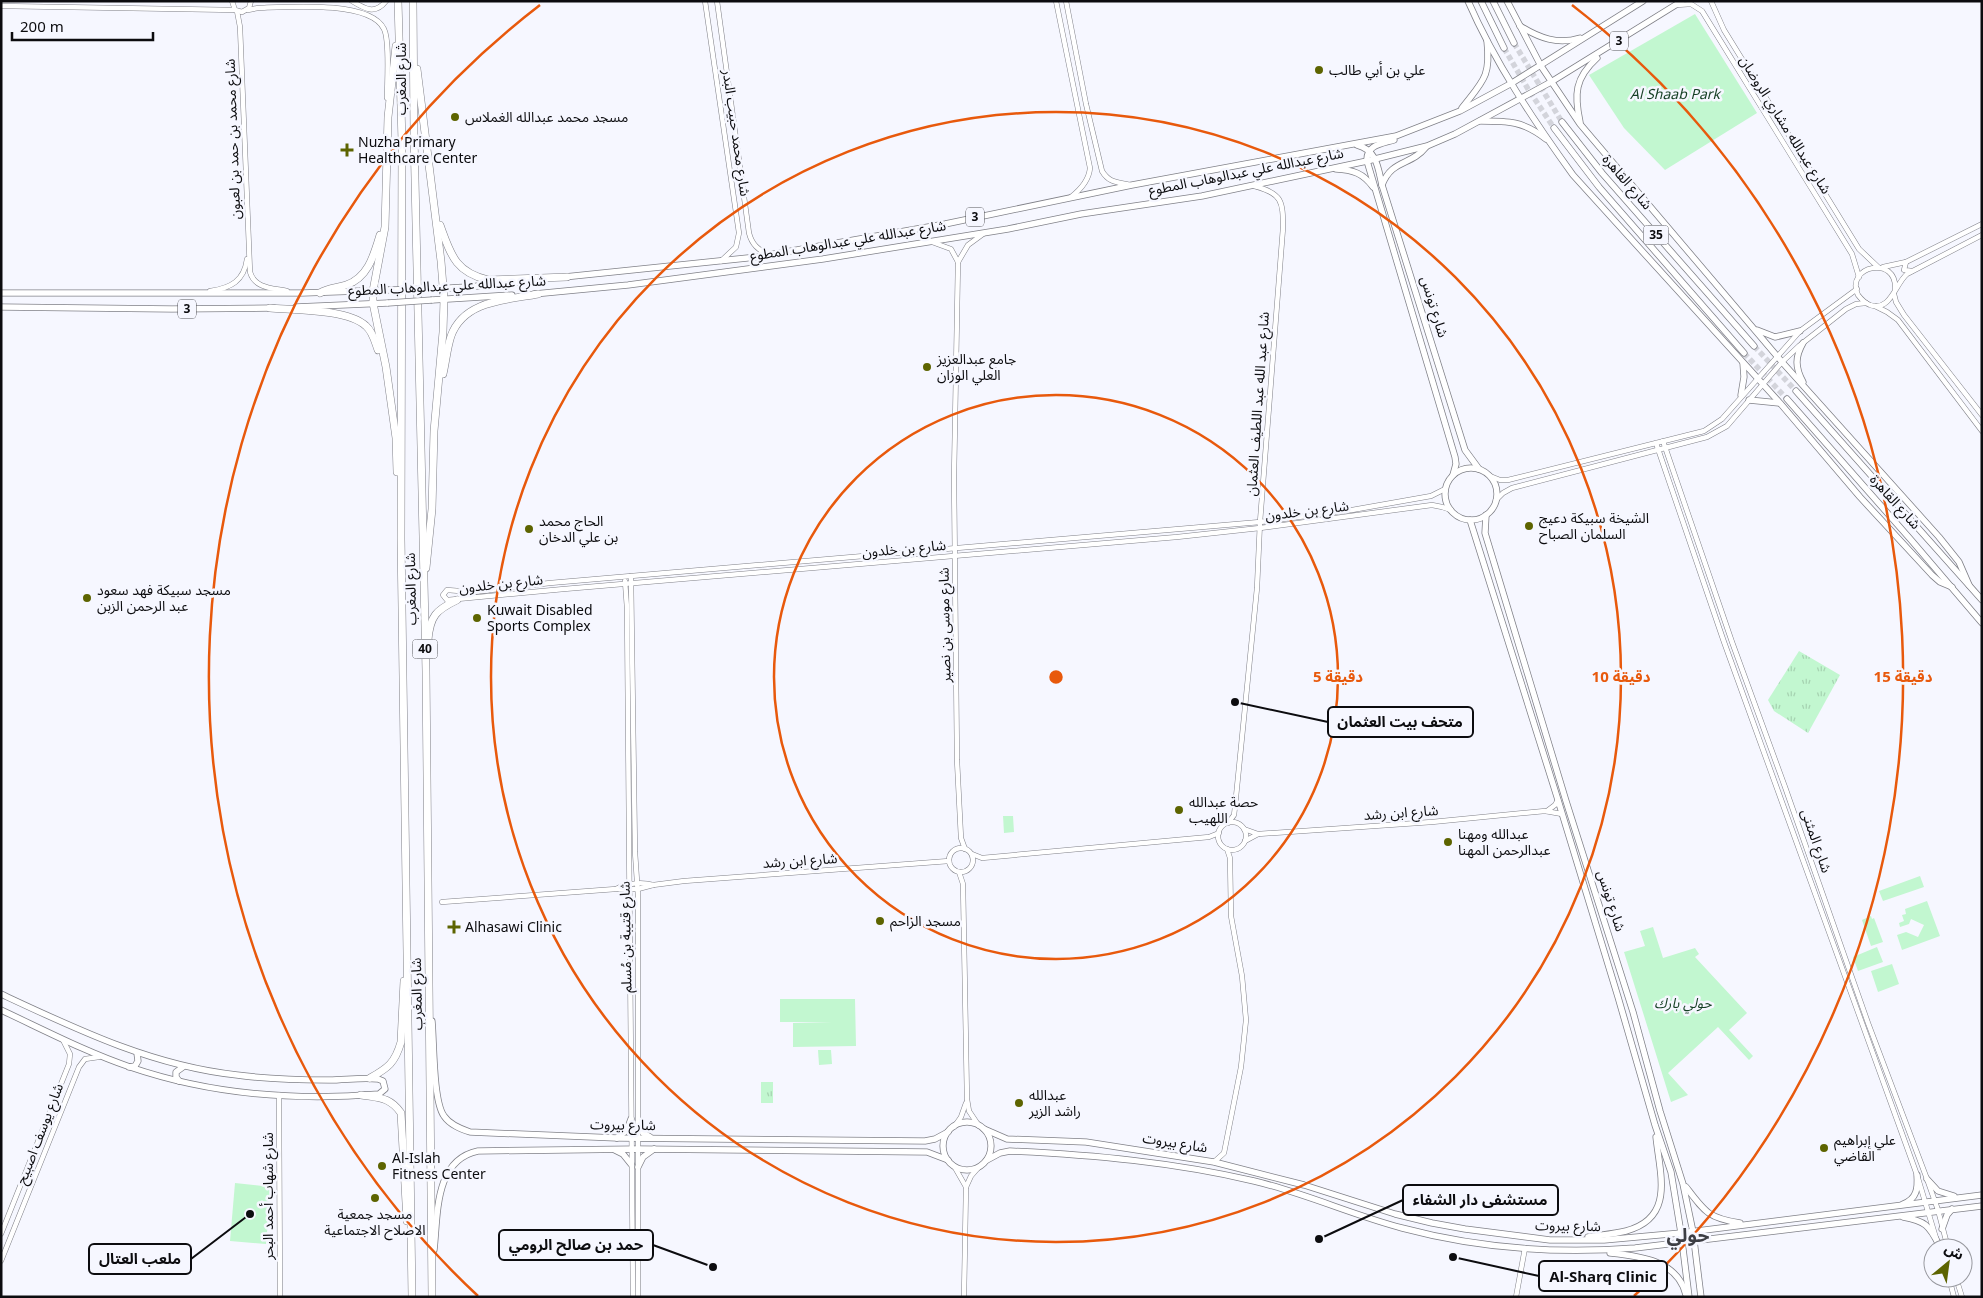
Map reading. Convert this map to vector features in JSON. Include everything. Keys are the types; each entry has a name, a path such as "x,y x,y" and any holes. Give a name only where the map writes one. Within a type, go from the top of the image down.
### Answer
{"highway":[{"name":"شارع المغرب","path":"398,1 402,142 401,540 412,1297"},
{"name":"شارع المغرب","path":"413,1 414,143 426,665 432,1297"},
{"path":"399,21 388,116 384,234 375,274 373,303 396,438 398,518 401,540"},
{"path":"414,44 444,299 438,404"},
{"path":"435,210 457,265 477,277 488,280 567,277"},
{"path":"320,293 351,283 365,272 373,258 385,216"},
{"path":"423,590 432,509 434,431 451,337 459,321 475,308 538,294"},
{"path":"270,308 343,314 359,320 368,327 374,338 388,386"},
{"path":"426,665 428,634 434,614 443,606 457,600"},
{"path":"370,1078 386,1069 393,1062 401,1042 408,936"},
{"path":"361,1095 386,1099 395,1104 401,1113 409,1255 412,1271"}],"main road":[{"path":"1468,1 1486,39 1549,142 1573,175 1780,403 1860,497 1932,575 1940,582 1952,587"},
{"path":"1481,1 1504,48"},
{"path":"1493,1 1514,43"},
{"path":"1507,1 1541,66 1580,124 1782,362 1939,537 1958,562 1969,585"},
{"name":"3","path":"1512,82 1541,66 1642,1"},
{"name":"شارع عبدالله علي عبدالوهاب المطوع","path":"1,307 270,308 538,294 628,285 823,259 985,233 1081,214 1178,200 1367,161 1427,146 1551,82 1604,51 1682,1"},
{"path":"1519,25 1541,38 1558,41 1575,39 1591,33"},
{"path":"1460,111 1486,76 1488,58 1486,39"},
{"path":"1580,124 1576,97 1578,86 1587,68 1604,51"},
{"name":"شارع عبدالله علي عبدالوهاب المطوع","path":"1,293 320,293 443,288 567,277 768,255 945,224 1069,198 1406,134 1460,111 1512,82"},
{"path":"1478,121 1510,121 1533,129 1549,142"},
{"name":"شارع القاهرة","path":"1562,122 1602,173 1754,346"},
{"name":"شارع القاهرة","path":"1554,128 1599,187 1744,352"},
{"path":"1369,151 1377,145 1397,140 1406,134"},
{"name":"شارع تونس","path":"1353,145 1363,147 1376,159 1382,185 1463,442 1468,455 1479,469"},
{"path":"1382,185 1385,176 1391,169 1417,156 1427,146"},
{"name":"شارع تونس","path":"1369,151 1367,161 1374,189 1456,461 1453,475"},
{"path":"1330,168 1360,173 1374,189"},
{"path":"1397,262 1400,259 1403,260 1410,273"},
{"path":"1755,329 1775,337 1800,331"},
{"path":"1803,343 1798,352 1796,365 1806,388"},
{"path":"1742,395 1743,363"},
{"name":"شارع القاهرة","path":"1796,391 1982,600"},
{"name":"شارع القاهرة","path":"1787,399 1952,587 1982,624"},
{"path":"1749,400 1780,403"},
{"path":"1450,439 1456,447 1461,446 1463,442"},
{"path":"1465,468 1479,469 1490,476 1496,490 1496,500 1492,509 1486,515 1470,520 1459,517 1446,502 1445,489 1453,475 1465,468"},
{"name":"شارع تونس","path":"1486,515 1485,533 1566,801 1633,1012 1650,1076 1684,1184 1693,1232 1701,1297"},
{"name":"شارع تونس","path":"1470,520 1558,800 1655,1125 1671,1172 1681,1233 1687,1297"},
{"path":"1484,564 1486,559 1490,558 1495,564"},
{"name":"شارع بيروت","path":"429,973 437,1093 440,1109 447,1120 462,1129 480,1133 617,1138 896,1141 932,1140 948,1132"},
{"path":"1,994 98,1038 138,1053 185,1067 238,1076 267,1078 328,1080 370,1078 383,1081 385,1089 379,1094 279,1095 206,1087 129,1067 63,1040 1,1010"},
{"path":"129,1067 135,1066 138,1061 138,1053"},
{"path":"180,1081 176,1077 176,1072 180,1068 185,1067"},
{"path":"1642,1077 1646,1080 1650,1076"},
{"path":"617,1138 627,1130 631,1119"},
{"path":"969,1123 981,1128 989,1137 991,1146 987,1160 978,1168 966,1170 954,1166 948,1160 944,1148 944,1140 948,1132 954,1126 969,1123"},
{"path":"638,1125 643,1133 654,1138"},
{"path":"1564,1240 1625,1232 1644,1224 1652,1217 1660,1205 1662,1197 1655,1125"},
{"name":"شارع بيروت","path":"981,1128 1008,1139 1086,1142 1214,1162 1276,1177 1395,1214 1432,1223 1530,1238 1604,1240 1693,1232 1982,1196"},
{"path":"799,1140 797,1145 799,1150"},
{"path":"855,1151 868,1148 896,1148 898,1145 896,1141"},
{"path":"1068,1141 1073,1148 1068,1154"},
{"path":"1086,1142 1082,1145 1081,1149 1087,1155"},
{"path":"610,1149 623,1154 631,1164"},
{"name":"شارع بيروت","path":"432,1267 442,1186 448,1172 462,1157 474,1152 490,1150 610,1149 927,1152 948,1160"},
{"path":"638,1167 643,1157 654,1149"},
{"name":"شارع بيروت","path":"987,1160 1000,1153 1007,1152 1087,1155 1170,1164 1260,1182 1395,1226 1420,1232 1486,1244 1525,1248 1598,1251 1694,1242 1953,1208 1982,1206"},
{"path":"1260,1182 1264,1178 1261,1174"},
{"path":"1894,1207 1908,1202 1913,1197 1917,1191 1917,1175"},
{"path":"1273,1186 1272,1181 1276,1177"},
{"path":"1927,1179 1932,1187 1944,1195 1968,1197"},
{"path":"1684,1184 1710,1215 1726,1221 1747,1225"},
{"path":"1304,1195 1307,1186"},
{"path":"1942,1229 1947,1215 1953,1208"},
{"path":"1896,1216 1916,1219 1925,1223 1935,1238"},
{"path":"1598,1251 1633,1256 1663,1265 1679,1281 1687,1297"}],"street":[{"path":"44,7 47,6 48,1"},
{"path":"57,1 57,6 60,8"},
{"name":"شارع محمد بن حمد بن لعبون","path":"232,1 240,27 250,272 255,282 269,288 298,293"},
{"name":"شارع محمد بن حمد بن لعبون","path":"240,27 251,1"},
{"path":"352,1 363,8 372,10 379,8 386,1"},
{"name":"شارع محمد حبيب البدر","path":"705,1 739,233"},
{"name":"شارع محمد حبيب البدر","path":"717,1 749,233 757,248 768,255"},
{"path":"1056,1 1089,165 1088,177 1081,188 1069,198"},
{"path":"1066,1 1086,104 1103,174 1110,180 1132,186"},
{"name":"شارع عبدالله مشاري الروضان","path":"1711,1 1724,30 1859,249 1867,259 1879,267"},
{"name":"شارع عبدالله مشاري الروضان","path":"1676,5 1688,4 1697,6 1702,11 1851,252 1859,277"},
{"path":"1,6 246,10 340,5 372,17 378,21 384,30 388,116"},
{"path":"1715,33 1719,29 1724,30"},
{"path":"713,53 716,56 724,54"},
{"path":"715,68 722,65 726,66"},
{"path":"1073,92 1080,95 1084,92"},
{"path":"1076,106 1083,102 1086,104"},
{"path":"729,161 735,162 738,160"},
{"path":"1089,165 1096,167 1100,162"},
{"path":"1800,169 1806,171 1808,165"},
{"path":"731,175 738,172 740,174"},
{"name":"شارع عبد الله عبد اللطيف العثمان","path":"1228,823 1234,815 1235,807 1257,588 1260,522 1283,228 1281,201 1273,193 1248,185"},
{"path":"1982,224 1906,262 1894,266 1867,269 1859,277 1857,290 1860,297 1866,303 1887,312 1898,320 1982,431"},
{"path":"721,261 736,247 739,233 742,236 746,236 749,233"},
{"path":"958,262 968,245 985,233"},
{"path":"1874,306 1886,303 1895,292 1902,278 1912,271 1982,235"},
{"path":"928,241 951,249 958,262"},
{"path":"1851,252 1856,253 1859,249"},
{"name":"شارع محمد بن حمد بن لعبون","path":"187,294 220,290 235,284 244,272 248,250"},
{"name":"شارع موسى بن نصير","path":"958,262 954,556 958,760 961,838 965,849"},
{"path":"1906,262 1904,269 1912,271"},
{"path":"1879,267 1888,271 1893,277 1897,304 1904,315 1982,414"},
{"path":"1490,476 1500,480 1508,480 1709,429 1722,419 1756,378 1800,331 1857,290"},
{"path":"1840,301 1845,303 1846,309"},
{"path":"1496,500 1512,488 1720,432 1782,362 1803,343 1846,309 1856,304 1866,303"},
{"path":"1898,320 1899,316 1904,315"},
{"path":"1930,362 1936,362 1938,358"},
{"path":"1938,373 1939,370 1946,368"},
{"name":"شارع المثنى","path":"1663,442 1872,1036 1938,1210 1945,1238"},
{"name":"شارع المثنى","path":"1656,443 1724,642 1917,1175 1936,1238"},
{"name":"شارع بن خلدون","path":"1445,489 1431,496 1260,522 631,576 473,592 447,590 443,596 448,600 457,600 631,583 954,556 1260,528 1432,506 1442,506 1451,510"},
{"name":"شارع قتيبة بن مُسلم","path":"631,576 634,845 638,886 638,1297"},
{"name":"شارع قتيبة بن مُسلم","path":"624,577 627,608 633,1297"},
{"path":"1546,811 1555,805 1558,800"},
{"name":"شارع ابن رشد","path":"1244,829 1258,834 1432,822 1546,811 1562,814"},
{"path":"1214,1162 1224,1153 1240,1074 1246,1020 1242,976 1231,916 1230,858 1227,849 1219,840 1219,833 1222,827 1228,823 1239,824 1244,829 1245,841 1240,848 1227,849"},
{"path":"967,871 959,872 952,868 949,861 951,854 957,849 965,849 982,858 1209,837 1219,833"},
{"name":"شارع ابن رشد","path":"1245,841 1258,834"},
{"path":"1209,837 1219,840"},
{"name":"شارع موسى بن نصير","path":"957,849 961,838"},
{"path":"972,854 973,864"},
{"path":"963,884 967,871 982,858"},
{"name":"شارع ابن رشد","path":"442,902 616,889 621,886 630,887 949,861"},
{"path":"959,872 963,884 967,1099 969,1111 981,1128"},
{"name":"شارع يوسف اصبيح","path":"1,1234 70,1059 68,1048 63,1040"},
{"name":"شارع يوسف اصبيح","path":"1,1261 82,1062 90,1057 101,1056"},
{"name":"شارع شهاب أحمد البحر","path":"279,1095 280,1297"},
{"path":"55,1099 59,1104 65,1102"},
{"path":"954,1126 963,1112 967,1099"},
{"path":"50,1112 55,1110 60,1115"},
{"path":"954,1166 966,1186"},
{"path":"964,1297 966,1186 978,1168"},
{"path":"1516,1297 1525,1248"}],"green space":[{"name":"Al Shaab Park","path":"1695,14 1757,113 1665,170 1624,128 1589,75"},
{"path":"1799,651 1840,675 1808,733 1774,711 1768,700"},
{"path":"1003,816 1013,816 1014,832 1004,833"},
{"path":"1920,876 1924,887 1883,901 1879,891"},
{"path":"1927,901 1940,936 1902,950 1897,935 1906,932 1918,937 1924,925 1911,919 1909,924 1900,927 1899,923 1904,921 1902,915 1906,914 1905,909"},
{"path":"1871,916 1872,919 1874,918 1883,942 1871,946 1862,920"},
{"name":"حولي بارك","path":"1653,927 1663,958 1695,948 1699,954 1695,957 1747,1013 1729,1030 1753,1056 1749,1060 1718,1027 1668,1073 1688,1095 1671,1102 1624,952 1645,946 1640,931"},
{"path":"1877,947 1883,962 1858,971 1853,957"},
{"path":"1892,964 1899,984 1878,992 1871,971"},
{"path":"780,999 855,999 856,1046 793,1047 793,1023 832,1022 780,1022"},
{"path":"818,1050 831,1050 832,1064 819,1065"},
{"path":"761,1082 773,1082 773,1103 761,1103"},
{"path":"235,1183 271,1187 266,1244 230,1241"}],"tunnel":[{"path":"1514,43 1562,122"},
{"path":"1504,48 1554,128"},
{"path":"1754,346 1796,391"},
{"path":"1744,353 1787,399"}],"place":[{"name":"علي بن أبي طالب","path":"1319,70"},
{"name":"مسجد محمد عبدالله الغملاس","path":"455,117"},
{"name":"Nuzha Primary Healthcare Center","path":"347,150"},
{"name":"جامع عبدالعزيز العلي الوزان","path":"927,367"},
{"name":"الشيخة سبيكة دعيج السلمان الصباح","path":"1529,526"},
{"name":"الحاج محمد بن علي الدخان","path":"529,529"},
{"name":"مسجد سبيكة فهد سعود عبد الرحمن الزبن","path":"87,598"},
{"name":"Kuwait Disabled Sports Complex","path":"477,618"},
{"name":"متحف بيت العثمان","path":"1235,702"},
{"name":"حصة عبدالله اللهيب","path":"1179,810"},
{"name":"عبدالله ومهنا عبدالرحمن المهنا","path":"1448,842"},
{"name":"مسجد الزاحم","path":"880,921"},
{"name":"Alhasawi Clinic","path":"454,927"},
{"name":"عبدالله راشد الزير","path":"1019,1103"},
{"name":"علي إبراهيم القاضي","path":"1824,1148"},
{"name":"Al-Islah Fitness Center","path":"382,1166"},
{"name":"مسجد جمعية الاصلاح الاجتماعية","path":"375,1198"},
{"name":"ملعب العتال","path":"250,1214"},
{"name":"مستشفى دار الشفاء","path":"1319,1239"},
{"name":"Al-Sharq Clinic","path":"1453,1257"},
{"name":"حمد بن صالح الرومي","path":"713,1267"}],"district":[{"name":"حولي","path":"1688,1236"}]}
